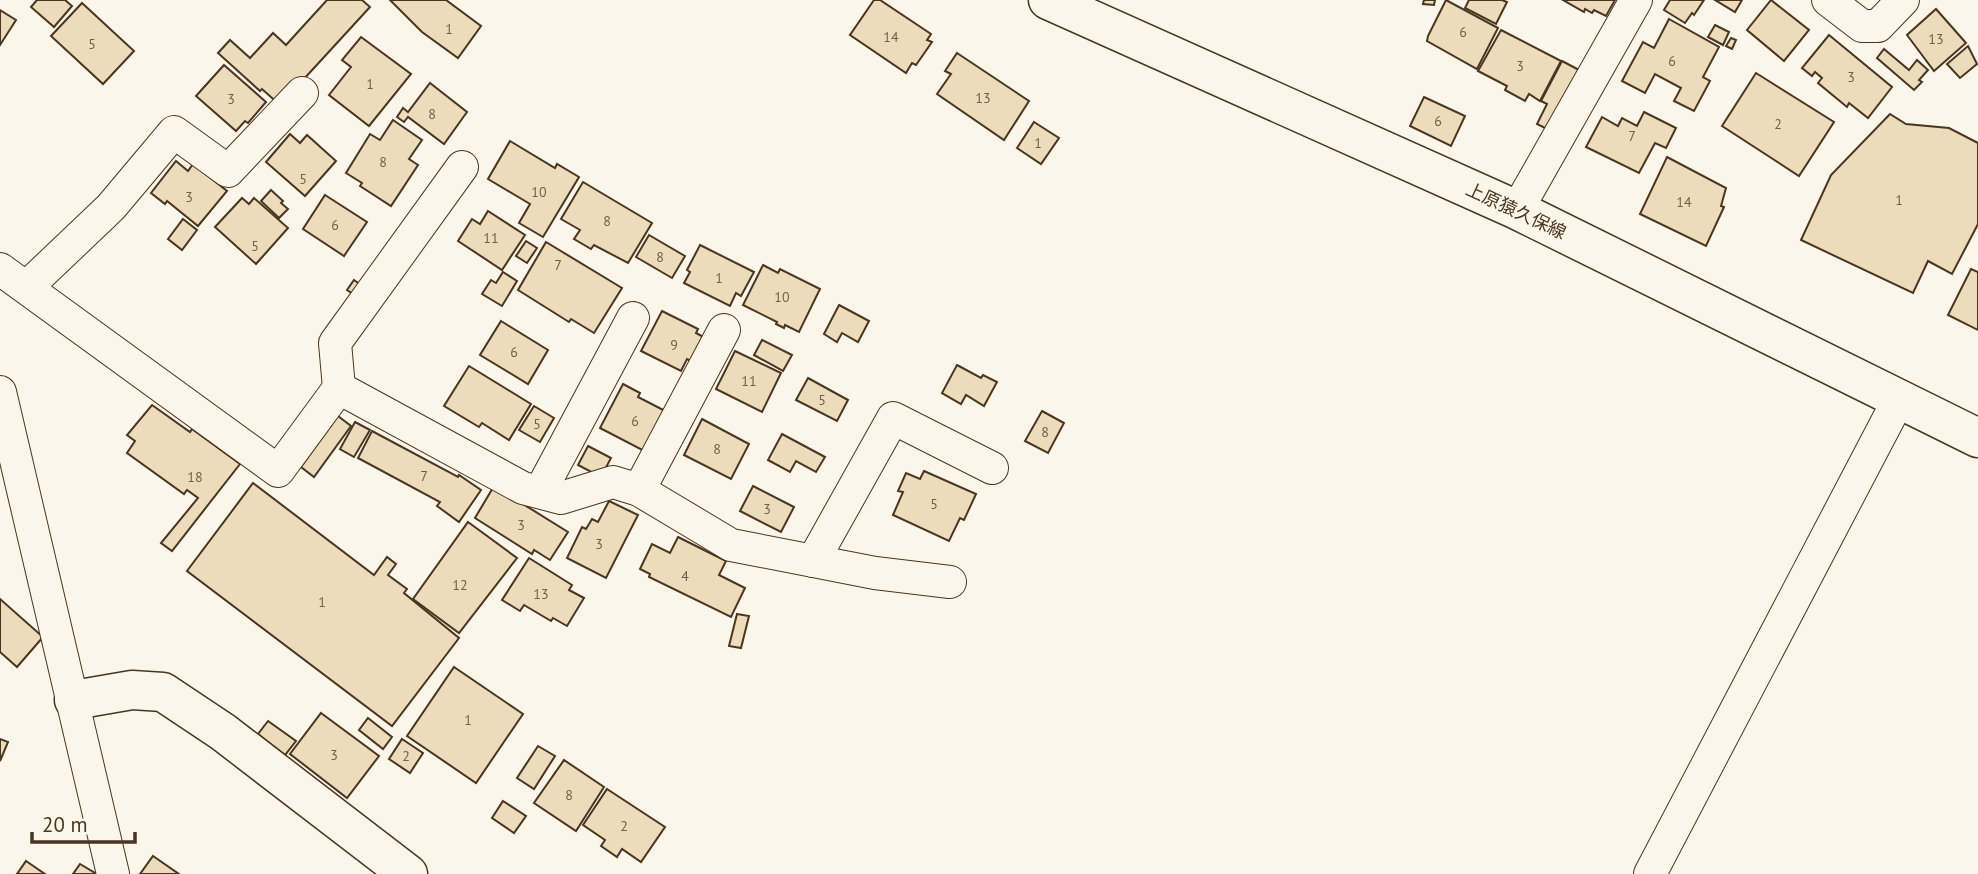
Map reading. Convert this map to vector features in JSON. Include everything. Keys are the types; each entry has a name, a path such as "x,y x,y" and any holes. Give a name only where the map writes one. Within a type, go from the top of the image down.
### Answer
{"main road":[{"name":"上原猿久保線","path":"1048,0 1517,211 1900,397 1978,438"},
{"path":"74,700 132,690 163,692 223,732 408,874"}],"street":[{"path":"1517,211 1636,0"},
{"path":"1828,0 1863,26 1878,26 1903,0"},
{"path":"27,287 111,207 174,132 228,170 302,93"},
{"path":"0,269 278,471 339,388 335,344 462,167"},
{"path":"540,492 633,318"},
{"path":"639,490 724,330"},
{"path":"339,388 523,488 561,498 613,482 639,490 731,545 875,573 950,582"},
{"path":"0,392 113,874"},
{"path":"1650,874 1900,397"},
{"path":"813,561 893,418 992,468"}],"building":[{"path":"37,0 65,0 72,6 54,27 31,7"},
{"path":"327,0 362,0 370,7 280,105 262,89 260,91 218,53 230,40 250,58 273,33 286,45"},
{"path":"390,0 446,0 481,26 458,58 422,32"},
{"path":"874,0 880,0 931,34 927,40 932,42 916,65 912,63 906,73 850,35"},
{"path":"1424,0 1435,0 1434,5 1423,4"},
{"path":"1446,0 1498,28 1477,69 1427,41"},
{"path":"1469,0 1507,2 1496,24 1465,8"},
{"path":"1563,0 1615,0 1606,16 1594,10 1592,13 1585,9 1584,12"},
{"path":"1670,0 1704,0 1685,23 1664,10"},
{"path":"1715,0 1742,0 1735,12"},
{"path":"1771,0 1809,30 1784,61 1747,30"},
{"path":"82,3 134,51 103,84 51,36"},
{"path":"1936,9 1966,43 1934,71 1907,35"},
{"path":"0,10 16,20 0,45"},
{"path":"1669,19 1719,47 1703,77 1710,81 1694,111 1674,101 1681,88 1655,74 1645,93 1622,81 1643,42 1654,48"},
{"path":"1715,25 1729,32 1723,45 1708,37"},
{"path":"1501,30 1561,61 1540,101 1529,94 1525,101 1505,90 1507,86 1478,71"},
{"path":"1829,35 1892,87 1868,118 1849,103 1847,107 1818,83 1822,78 1815,72 1812,76 1802,68"},
{"path":"361,37 411,74 369,126 329,95 351,67 342,60"},
{"path":"1731,38 1736,40 1732,49 1726,46"},
{"path":"1968,46 1977,64 1960,78 1947,64"},
{"path":"1884,49 1909,70 1917,60 1928,70 1914,90 1877,58"},
{"path":"957,53 1029,101 1004,140 937,94 951,74 945,71"},
{"path":"1562,61 1581,71 1547,129 1537,124 1547,104 1541,101"},
{"path":"224,65 266,102 248,123 245,121 236,131 196,96"},
{"path":"1756,73 1834,122 1799,176 1722,126"},
{"path":"430,83 467,112 444,144 408,117 404,122 397,117 403,108 408,112"},
{"path":"1424,97 1465,116 1451,146 1410,126"},
{"path":"1644,112 1676,128 1666,148 1655,143 1639,173 1586,147 1602,117 1618,126 1622,118 1637,126"},
{"path":"1890,114 1906,124 1949,128 1978,143 1978,224 1952,274 1928,261 1913,293 1801,240 1831,175"},
{"path":"393,120 422,140 409,159 418,165 391,206 360,186 362,183 346,173 370,134 380,140"},
{"path":"1034,122 1059,138 1041,164 1017,148"},
{"path":"290,134 300,143 307,135 336,161 305,196 266,162"},
{"path":"510,141 555,168 557,164 579,177 543,237 519,223 530,204 488,179"},
{"path":"1667,157 1726,188 1721,206 1724,207 1706,246 1640,214"},
{"path":"176,161 188,171 193,164 227,191 198,226 167,201 165,204 151,193"},
{"path":"583,182 652,223 628,263 594,245 591,249 574,239 580,230 561,219"},
{"path":"271,190 288,209 279,218 261,201"},
{"path":"325,195 367,222 344,256 303,229"},
{"path":"242,198 249,204 254,198 288,228 256,264 215,227"},
{"path":"488,211 525,235 502,270 458,241 472,219 480,224"},
{"path":"183,219 197,230 182,250 168,239"},
{"path":"649,235 685,256 672,278 636,257"},
{"path":"526,241 537,248 527,263 516,256"},
{"path":"546,242 622,288 594,333 571,319 569,322 518,290"},
{"path":"700,245 754,272 741,296 736,293 730,306 684,283 690,272 687,270"},
{"path":"763,265 778,273 780,269 820,289 799,332 785,325 784,328 743,305"},
{"path":"1971,269 1978,272 1978,330 1948,315"},
{"path":"503,272 517,281 502,306 482,294 491,280 496,283"},
{"path":"354,280 365,288 359,298 347,290"},
{"path":"839,305 869,321 858,342 842,333 837,342 824,334"},
{"path":"662,311 698,329 696,333 707,339 695,363 687,359 681,371 641,351"},
{"path":"501,321 548,350 528,384 480,355"},
{"path":"762,340 792,355 783,371 754,355"},
{"path":"735,351 781,373 762,412 716,389"},
{"path":"957,365 981,378 983,375 997,382 984,406 966,395 961,404 942,393"},
{"path":"469,366 531,404 509,440 482,423 479,427 444,406"},
{"path":"808,378 848,400 837,421 796,400"},
{"path":"623,384 640,393 638,397 671,414 648,453 600,428"},
{"path":"152,405 190,432 192,429 240,464 172,551 161,543 198,498 187,490 184,494 127,453 135,441 127,435"},
{"path":"534,406 554,418 540,442 519,430"},
{"path":"1042,411 1064,423 1048,453 1025,441"},
{"path":"338,416 351,426 314,477 301,467"},
{"path":"702,419 749,444 731,479 684,455"},
{"path":"355,422 370,430 354,457 340,449"},
{"path":"372,431 458,477 459,475 481,490 459,522 437,506 440,502 358,458"},
{"path":"782,434 825,457 816,472 796,461 790,472 768,460"},
{"path":"588,446 611,458 601,477 578,465"},
{"path":"924,471 976,494 964,520 960,518 949,541 893,515 903,492 898,491 906,473 920,479"},
{"path":"253,483 374,575 387,557 396,564 388,575 407,589 404,593 459,638 392,726 187,571"},
{"path":"494,486 568,532 550,560 534,550 532,554 475,518"},
{"path":"753,486 794,507 781,532 740,511"},
{"path":"609,501 638,515 606,578 567,558 582,527 586,529 592,519 598,522"},
{"path":"468,522 517,558 459,633 413,599"},
{"path":"678,537 726,561 719,575 745,588 731,617 649,577 650,574 640,569 652,544 670,553"},
{"path":"529,558 572,585 569,590 584,598 567,626 553,618 551,621 524,605 520,611 502,600"},
{"path":"0,599 43,637 17,667 0,652"},
{"path":"737,614 749,616 741,648 729,646"},
{"path":"454,667 523,714 476,783 407,736"},
{"path":"321,713 379,756 347,798 290,754"},
{"path":"368,718 392,737 383,749 359,730"},
{"path":"268,721 296,741 285,755 258,734"},
{"path":"0,739 8,742 0,761"},
{"path":"402,739 423,753 410,773 389,759"},
{"path":"538,746 555,756 534,789 517,778"},
{"path":"564,760 604,787 576,831 534,803"},
{"path":"607,789 665,827 641,862 622,849 617,857 601,846 605,840 583,825"},
{"path":"503,801 526,816 514,833 492,818"},
{"path":"153,856 179,874 140,874"},
{"path":"26,861 45,874 17,874"},
{"path":"80,864 95,873 73,874"}]}
